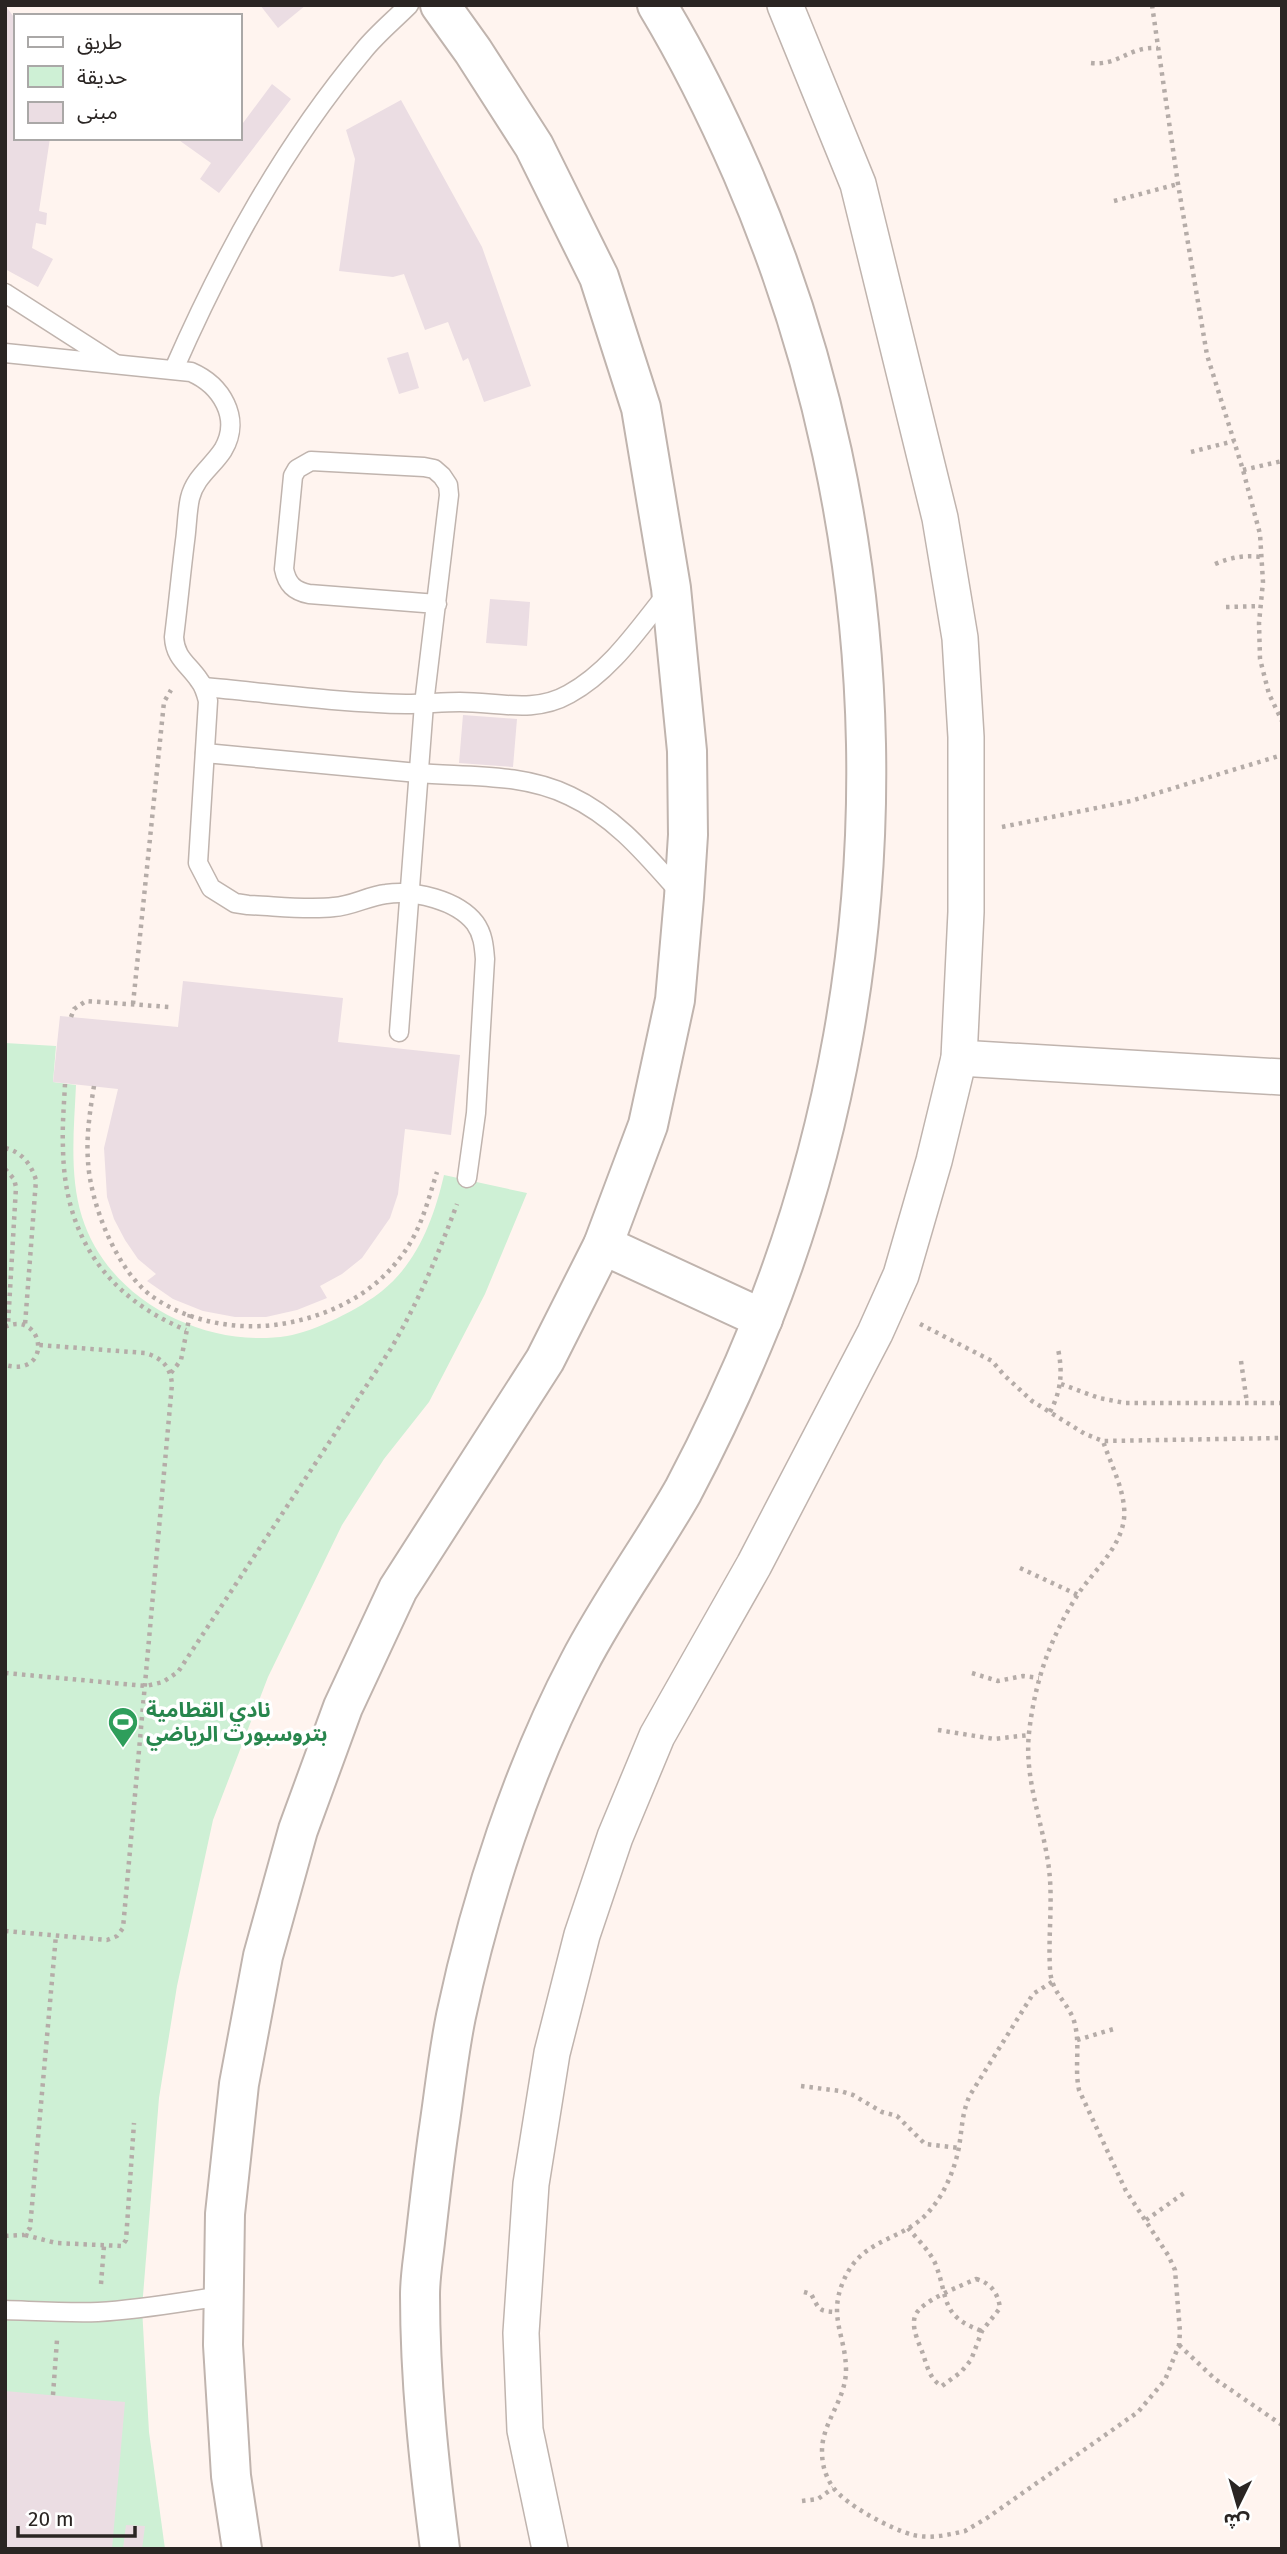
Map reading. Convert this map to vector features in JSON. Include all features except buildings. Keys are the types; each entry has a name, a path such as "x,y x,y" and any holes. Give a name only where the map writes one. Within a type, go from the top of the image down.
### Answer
{"street":[{"path":"242,2549 231,2476 223,2345 225,2214 239,2084 263,1956 298,1830 343,1707 398,1589 545,1360 603,1245 648,1125 675,1000 684,897 688,835 687,751 671,588 641,408 598,277 534,146 440,5"},
{"path":"440,2549 426,2438 420,2289 433,2170 456,2018 490,1887 533,1760 580,1660 683,1490 763,1319 800,1213 822,1132 850,996 863,885 868,774 864,662 852,551 831,440 802,333 766,227 721,124 657,5"},
{"path":"550,2549 525,2430 521,2333 531,2184 552,2053 582,1935 615,1837 657,1736 754,1564 887,1308 901,1275 934,1161 959,1058 966,912 966,737 960,638 940,517 858,184 785,5"},
{"path":"959,1058 1282,1077"},
{"path":"603,1245 763,1319"}],"lane":[{"path":"174,369 221,267 277,169 319,107 365,48 409,5"},
{"path":"5,292 117,364"},
{"path":"5,353 191,372 211,384 225,403 230,435 222,452 202,472 190,499 174,637 178,655 204,687 208,715 198,863 211,888 235,903 334,907 385,894 410,894 447,903 463,911 476,924 483,941 485,959 477,1100 467,1178"},
{"path":"398,1032 424,704 436,604 449,495 442,476 434,469 424,467 311,461 297,469 292,484 284,569 291,587 309,594 436,604"},
{"path":"204,687 385,703 461,702 509,707 538,705 566,696 592,681 671,588"},
{"path":"205,753 419,773 506,777 538,784 569,795 598,811 624,832 684,897"},
{"path":"5,2310 99,2312 223,2296"}],"path":[{"path":"1152,5 1178,184 1207,355 1255,511 1262,557 1260,659 1269,694 1282,721"},
{"path":"1091,63 1112,62 1137,48 1158,48"},
{"path":"1114,201 1178,184"},
{"path":"1191,452 1234,441"},
{"path":"1243,470 1282,461"},
{"path":"1215,564 1246,555 1262,557"},
{"path":"1226,607 1260,606"},
{"path":"132,1003 164,702 174,688 185,685 204,687"},
{"path":"966,834 1131,801 1282,755"},
{"path":"71,1017 74,1009 86,1001 169,1007"},
{"path":"65,1084 63,1149 70,1204 78,1230 103,1272 130,1298 160,1320 186,1330"},
{"path":"94,1087 88,1128 88,1162 93,1195 102,1223 131,1274 152,1296 210,1321 242,1326 302,1321 357,1297 381,1279 399,1260 414,1238 425,1215 437,1172 444,1161 456,1155 470,1154"},
{"path":"5,1147 24,1157 32,1167 36,1180 25,1325"},
{"path":"5,1169 14,1179 16,1187 7,1326 25,1325 32,1330 39,1345 36,1357 28,1365 17,1368 5,1365"},
{"path":"5,1673 146,1686 163,1682 178,1672 390,1350 416,1306 437,1260 467,1178"},
{"path":"887,1308 992,1361 1017,1388 1050,1412 1085,1434 1103,1441 1282,1438"},
{"path":"171,1373 181,1360 190,1314"},
{"path":"5,1931 107,1940 117,1936 123,1928 172,1384 171,1373 165,1363 156,1356 39,1345"},
{"path":"1050,1412 1061,1384 1062,1366 1058,1349"},
{"path":"1241,1361 1247,1403"},
{"path":"1061,1384 1099,1398 1125,1403 1282,1403"},
{"path":"1052,1982 1033,1994 970,2095 963,2109 959,2148 949,2178 931,2209 908,2228 870,2246 854,2262 843,2281 837,2326 846,2368 845,2389 827,2428 822,2448 823,2469 833,2488 848,2501 891,2527 915,2535 941,2537 965,2531 1138,2412 1165,2380 1179,2345 1175,2270 1126,2191 1084,2103 1076,2077 1077,2040 1074,2021 1052,1982 1049,1868 1029,1776 1029,1735 1039,1678 1060,1626 1122,1530 1124,1507 1103,1441"},
{"path":"1020,1568 1078,1595"},
{"path":"972,1673 998,1681 1023,1676 1039,1678"},
{"path":"938,1730 995,1740 1029,1735"},
{"path":"24,2235 30,2228 56,1935"},
{"path":"1077,2040 1117,2028"},
{"path":"801,2086 853,2095 882,2112 897,2116 925,2144 959,2148"},
{"path":"5,2236 24,2235 56,2242 122,2246 125,2243 134,2123"},
{"path":"1146,2220 1187,2191"},
{"path":"908,2228 930,2254 943,2295 961,2322 982,2331"},
{"path":"99,2312 104,2246"},
{"path":"976,2279 992,2288 998,2297 1000,2308 982,2331 971,2360 961,2372 942,2386 936,2383 929,2373 914,2327 915,2316 922,2306 943,2295 976,2279"},
{"path":"804,2292 811,2294 817,2308 824,2312 837,2312"},
{"path":"53,2395 58,2313"},
{"path":"1179,2345 1215,2379 1281,2424"},
{"path":"802,2501 818,2499 833,2488"}],"green space":[{"name":"نادي القطامية بتروسبورت الرياضي","path":"5,1043 56,1046 53,1082 76,1085 73,1152 78,1201 95,1246 113,1272 136,1295 163,1312 193,1326 224,1335 255,1338 298,1334 337,1318 382,1291 415,1253 435,1207 444,1175 527,1193 485,1294 429,1402 384,1459 342,1525 268,1677 213,1820 177,1986 159,2098 142,2308 149,2432 165,2549 5,2549"}],"place":[{"name":"نادي القطامية بتروسبورت الرياضي","path":"123,1749"}]}
